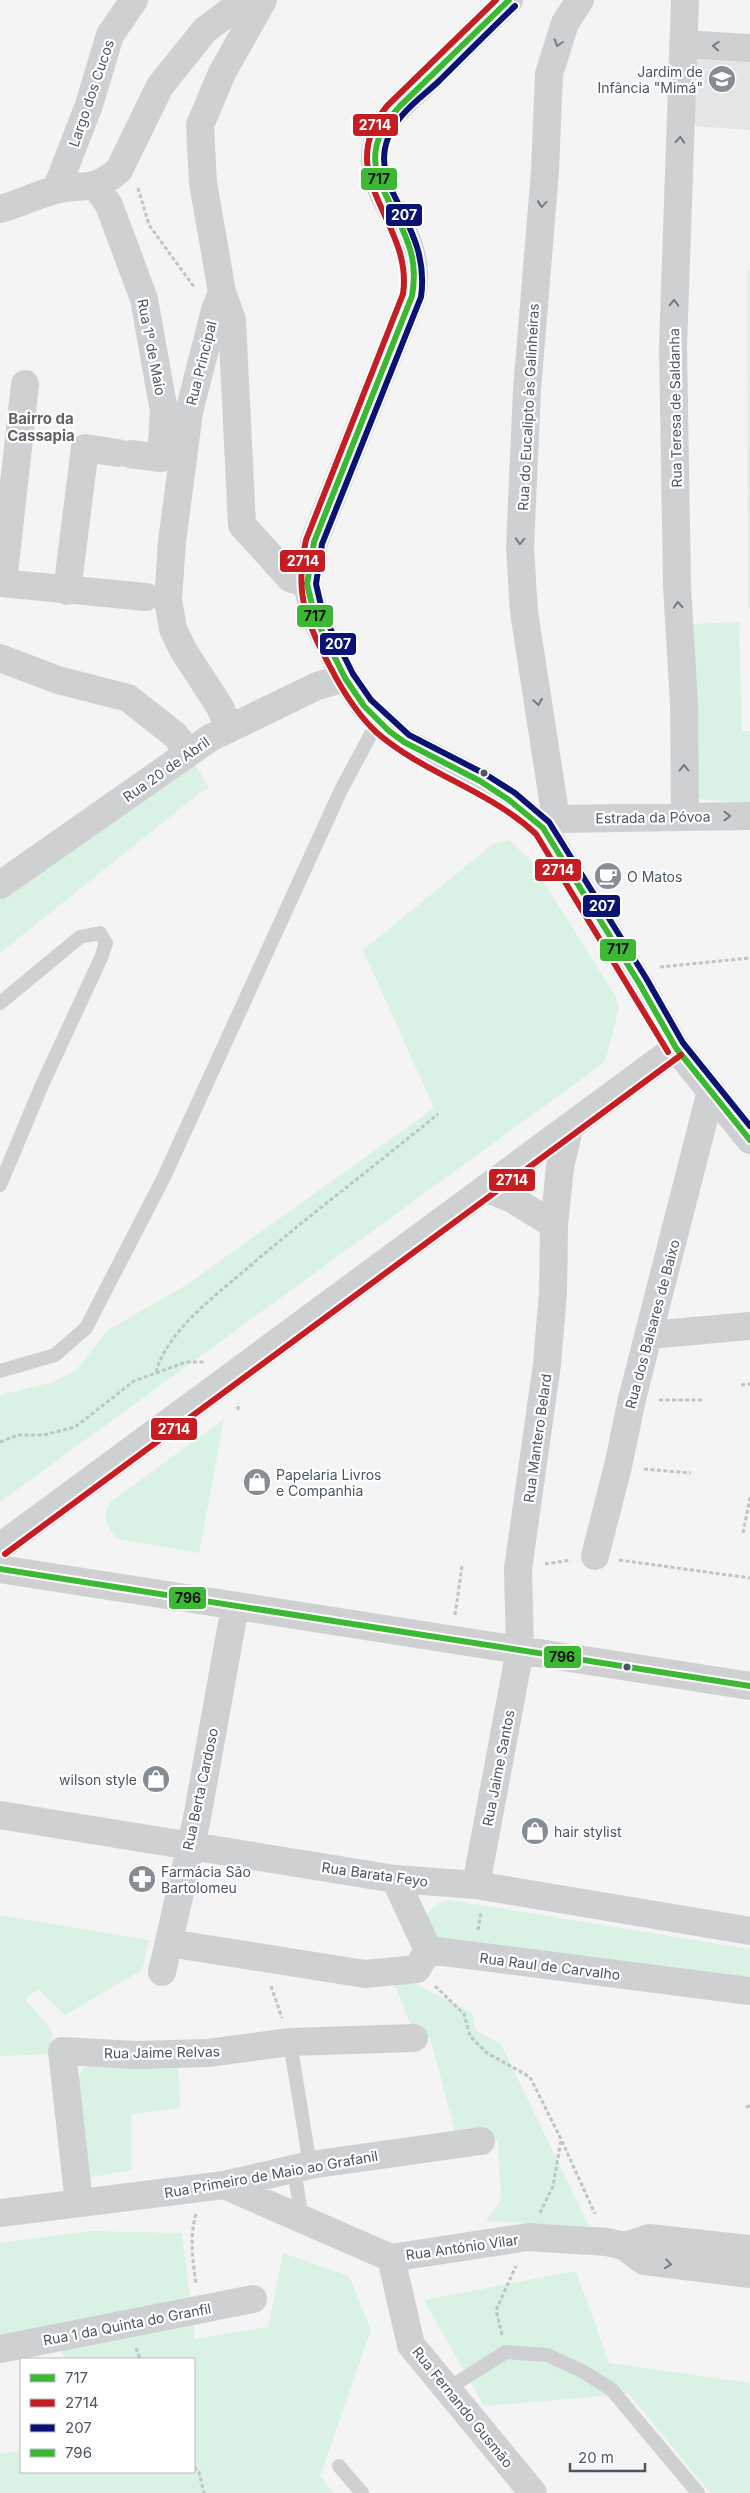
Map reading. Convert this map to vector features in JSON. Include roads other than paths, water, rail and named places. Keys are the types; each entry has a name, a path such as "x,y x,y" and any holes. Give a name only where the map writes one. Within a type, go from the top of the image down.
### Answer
{"street":[{"name":"Largo dos Cucos","path":"56,190 89,105 110,35 134,0"},
{"path":"0,209 56,190 96,186 119,170 160,86 205,30 245,0"},
{"name":"Rua Principal","path":"229,728 220,707 183,650 173,629 168,600 172,542 188,412 219,301 203,184 200,125 222,73 264,0"},
{"path":"509,0 400,107 380,132 375,158 376,177 407,236 412,252 415,281 412,296 314,542 307,584 314,618 345,678 378,721 404,742 480,782 549,824 676,1048 750,1140"},
{"name":"Rua do Eucalipto às Galinheiras","path":"549,824 524,612 520,548 526,390 545,171 549,74 565,23 580,0"},
{"name":"Rua Teresa de Saldanha","path":"685,0 673,347 677,585 684,704 685,816"},
{"path":"683,44 750,48"},
{"name":"Rua 1º de Maio","path":"66,591 86,448 160,458 164,411 144,299 109,205 96,186"},
{"path":"219,301 232,320 242,526 290,578 307,584"},
{"path":"26,384 2,583 66,591 146,597"},
{"path":"0,658 58,680 128,698 175,735 189,753"},
{"name":"Rua 20 de Abril","path":"0,885 189,753 229,728 317,686 345,678"},
{"name":"Estrada da Póvoa","path":"549,824 685,816 750,816"},
{"path":"0,1546 569,1129 676,1048"},
{"name":"Rua dos Balsares de Baixo","path":"595,1556 618,1466 632,1400 711,1092"},
{"name":"Rua Mantero Belard","path":"520,1650 518,1569 547,1364 554,1293 554,1225 560,1167 569,1129"},
{"path":"486,1188 514,1200 554,1225"},
{"path":"650,1335 750,1326"},
{"path":"0,1569 750,1686"},
{"name":"Rua Berta Cardoso","path":"162,1972 196,1818 235,1606"},
{"name":"Rua Jaime Santos","path":"480,1886 520,1650"},
{"name":"Rua Barata Feyo","path":"0,1815 395,1879 480,1886 750,1931"},
{"path":"395,1879 422,1959"},
{"name":"Rua Raul de Carvalho","path":"169,1943 364,1974 422,1959 474,1956 750,1992"},
{"name":"Rua Jaime Relvas","path":"79,2203 62,2051 136,2055 208,2054 290,2042 414,2038"},
{"name":"Rua Primeiro de Maio ao Grafanil","path":"0,2213 214,2186 302,2167 481,2141"},
{"name":"Rua António Vilar","path":"214,2186 302,2219 391,2258 528,2237 616,2244 649,2238 750,2249"},
{"path":"616,2244 644,2261 750,2274"},
{"name":"Rua Fernando Gusmão","path":"391,2258 411,2345 533,2493"},
{"name":"Rua 1 da Quinta do Granfil","path":"0,2349 253,2299"}],"lane":[{"path":"0,1372 55,1354 86,1328 164,1177 341,790 378,721"},
{"path":"0,1003 80,937 100,933 106,942 101,958 42,1085 0,1185"},
{"path":"290,2042 302,2167 302,2219"},
{"path":"447,2390 506,2352 547,2355 582,2371 611,2389 698,2493"},
{"path":"339,2466 362,2493"}],"place":[{"name":"Jardim de Infância \"Mimá\"","path":"722,79"},
{"name":"O Matos","path":"608,876"},
{"name":"Papelaria Livros e Companhia","path":"257,1482"},
{"name":"wilson style","path":"156,1779"},
{"name":"hair stylist","path":"535,1831"},
{"name":"Farmácia São Bartolomeu","path":"142,1879"}],"district":[{"name":"Bairro da Cassapia","path":"41,426"}]}
